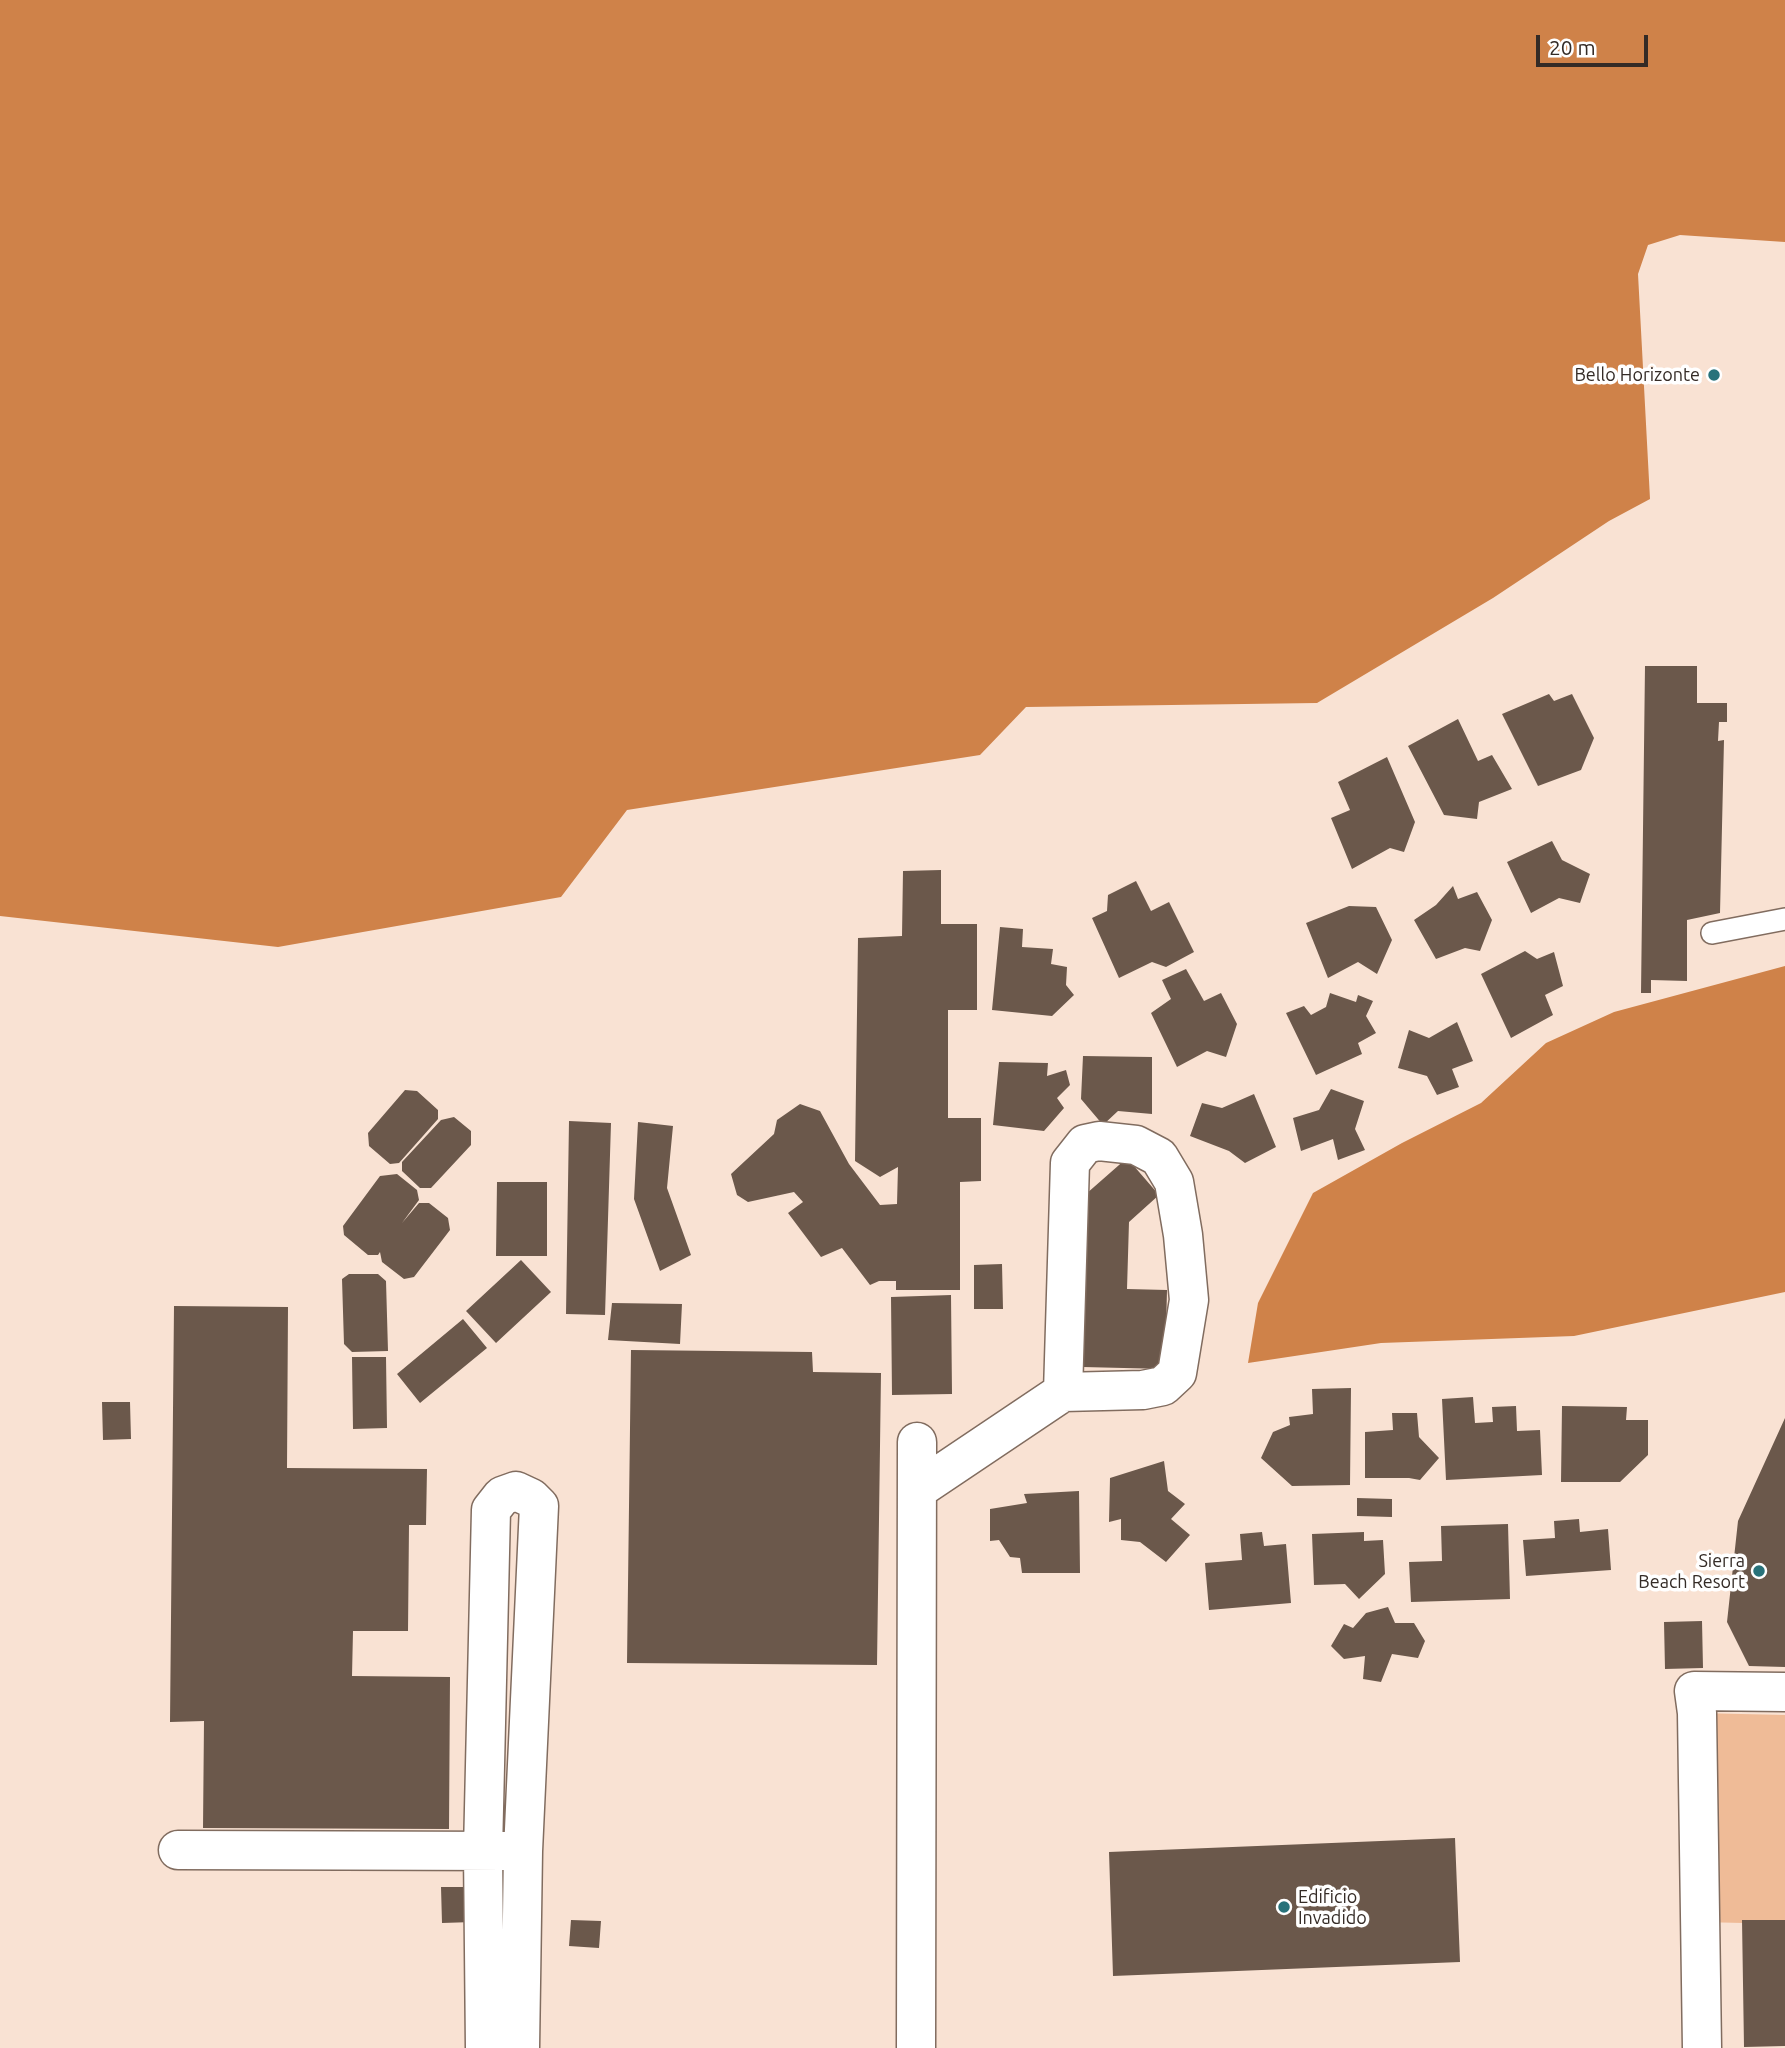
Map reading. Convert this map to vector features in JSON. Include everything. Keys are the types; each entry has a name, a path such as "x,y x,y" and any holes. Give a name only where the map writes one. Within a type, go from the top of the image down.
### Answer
{"street":[{"path":"917,1490 1063,1392 1143,1390 1163,1386 1177,1373 1189,1300 1183,1235 1174,1182 1158,1157 1136,1145 1099,1141 1085,1144 1070,1163 1063,1392"},
{"path":"916,2048 918,1443"},
{"path":"485,2048 483,1851 491,1510 502,1496 516,1491 531,1498 539,1506 523,1851 520,2048"},
{"path":"1702,2048 1697,1713 1694,1691 1785,1692"},
{"path":"178,1850 523,1851"}],"lane":[{"path":"1712,933 1785,919"}],"shaded area":[{"path":"0,0 1785,0 1785,242 1680,235 1648,245 1638,274 1650,499 1609,521 1493,598 1317,703 1026,707 980,755 627,810 561,897 278,947 0,916"},
{"path":"1785,966 1785,1292 1574,1336 1381,1343 1248,1363 1258,1303 1313,1193 1481,1103 1546,1043 1614,1012"},
{"path":"1697,1713 1785,1715 1785,1924 1701,1922"}],"building":[{"path":"1645,666 1697,666 1697,703 1727,703 1727,722 1719,722 1718,741 1724,740 1720,913 1687,920 1687,981 1651,980 1651,993 1641,993"},
{"path":"1549,694 1554,701 1572,694 1594,738 1581,770 1538,786 1502,714"},
{"path":"1458,719 1478,761 1492,755 1512,789 1479,802 1477,819 1444,815 1408,746"},
{"path":"1387,757 1415,822 1404,852 1390,848 1352,869 1331,818 1350,810 1338,782"},
{"path":"1552,841 1562,860 1590,874 1580,903 1559,898 1531,913 1507,862"},
{"path":"941,870 941,924 977,924 977,1010 948,1010 948,1118 981,1118 981,1181 960,1182 960,1290 896,1290 896,1281 879,1281 870,1285 842,1248 821,1257 788,1213 803,1202 794,1192 748,1202 737,1195 731,1174 774,1134 777,1120 800,1104 820,1111 849,1164 880,1205 897,1204 898,1167 880,1177 855,1161 858,938 902,936 903,871"},
{"path":"1136,881 1151,911 1169,902 1194,952 1166,967 1152,962 1119,978 1092,918 1107,911 1108,895"},
{"path":"1453,886 1458,899 1477,892 1492,920 1480,951 1465,948 1436,959 1414,920 1436,905"},
{"path":"1349,906 1376,907 1392,940 1377,974 1358,962 1328,978 1306,923"},
{"path":"1000,927 1023,929 1022,947 1053,949 1051,964 1067,967 1066,985 1074,995 1052,1016 992,1010"},
{"path":"1525,951 1537,959 1554,952 1563,986 1545,995 1553,1015 1511,1038 1481,974"},
{"path":"1186,969 1204,1001 1221,993 1237,1024 1226,1057 1207,1051 1177,1067 1151,1013 1171,999 1162,980"},
{"path":"1330,993 1356,1002 1358,995 1373,1001 1366,1016 1376,1033 1358,1043 1362,1054 1316,1075 1286,1013 1304,1006 1311,1015 1326,1007"},
{"path":"1457,1022 1473,1061 1452,1069 1459,1087 1437,1095 1427,1076 1398,1068 1409,1030 1429,1038"},
{"path":"1083,1056 1152,1057 1152,1114 1118,1111 1103,1125 1081,1099"},
{"path":"999,1062 1048,1063 1047,1076 1066,1070 1070,1085 1057,1098 1064,1108 1044,1131 993,1125"},
{"path":"1331,1089 1364,1101 1355,1129 1365,1150 1338,1160 1333,1139 1301,1151 1293,1118 1319,1110"},
{"path":"405,1090 417,1091 438,1110 438,1119 399,1163 390,1164 369,1146 368,1133"},
{"path":"1254,1094 1276,1147 1245,1163 1229,1151 1190,1136 1202,1103 1222,1108"},
{"path":"454,1117 471,1131 471,1145 431,1188 420,1188 402,1171 402,1162 441,1120"},
{"path":"569,1121 611,1123 605,1315 566,1314"},
{"path":"638,1122 673,1126 667,1188 691,1255 660,1271 634,1199"},
{"path":"1127,1158 1159,1195 1129,1222 1127,1289 1167,1290 1165,1369 1083,1367 1086,1194"},
{"path":"397,1174 417,1190 419,1200 402,1223 419,1203 429,1203 448,1218 450,1230 414,1277 404,1279 382,1262 380,1252 378,1255 368,1255 344,1235 343,1226 380,1176"},
{"path":"497,1182 547,1182 547,1256 496,1256"},
{"path":"521,1260 551,1292 496,1343 466,1311"},
{"path":"1002,1264 1003,1309 974,1309 974,1265"},
{"path":"349,1274 378,1274 386,1281 388,1351 352,1352 344,1344 342,1279"},
{"path":"951,1295 952,1394 892,1395 891,1297"},
{"path":"612,1303 682,1304 680,1344 608,1340"},
{"path":"174,1306 288,1307 287,1468 427,1469 426,1525 409,1525 408,1631 353,1631 352,1676 450,1677 449,1829 203,1828 204,1721 170,1722"},
{"path":"463,1319 487,1348 420,1403 397,1374"},
{"path":"631,1350 812,1352 813,1372 881,1373 877,1665 627,1663"},
{"path":"352,1357 386,1357 387,1428 353,1429"},
{"path":"1351,1388 1350,1485 1292,1486 1261,1458 1273,1432 1290,1425 1289,1417 1313,1414 1312,1389"},
{"path":"1473,1397 1475,1423 1493,1422 1492,1407 1516,1406 1517,1431 1540,1430 1542,1475 1446,1480 1442,1399"},
{"path":"102,1402 130,1402 131,1439 103,1440"},
{"path":"1562,1406 1627,1407 1626,1420 1648,1420 1648,1455 1620,1482 1561,1482"},
{"path":"1392,1413 1417,1413 1419,1437 1439,1458 1420,1480 1365,1478 1365,1432 1393,1430"},
{"name":"Sierra Beach Resort","path":"1785,1418 1785,1667 1749,1666 1727,1622 1738,1521"},
{"path":"1164,1461 1168,1491 1185,1504 1171,1519 1190,1535 1166,1562 1140,1542 1121,1540 1121,1519 1109,1522 1110,1478"},
{"path":"1079,1491 1080,1573 1022,1573 1020,1558 1010,1557 999,1540 990,1541 990,1509 1027,1503 1024,1494"},
{"path":"1357,1498 1392,1499 1392,1517 1357,1516"},
{"path":"1579,1519 1580,1532 1608,1529 1611,1570 1526,1576 1523,1540 1555,1538 1554,1521"},
{"path":"1508,1524 1510,1599 1411,1602 1409,1562 1442,1561 1441,1526"},
{"path":"1262,1532 1264,1546 1286,1544 1291,1603 1209,1610 1205,1563 1242,1560 1240,1534"},
{"path":"1364,1532 1364,1541 1383,1540 1385,1574 1359,1599 1345,1584 1314,1585 1312,1534"},
{"path":"1388,1607 1395,1623 1414,1623 1425,1641 1418,1658 1392,1654 1381,1682 1363,1679 1365,1656 1344,1659 1331,1646 1344,1624 1353,1628 1366,1613"},
{"path":"1702,1621 1703,1668 1665,1669 1664,1622"},
{"name":"Edificio Invadido","path":"1455,1838 1460,1962 1113,1976 1109,1852"},
{"path":"441,1887 473,1887 473,1922 442,1923"},
{"path":"571,1920 601,1921 599,1948 569,1946"},
{"path":"1742,1920 1785,1920 1785,2046 1744,2047"}],"place":[{"name":"Bello Horizonte","path":"1714,375"},
{"name":"Sierra Beach Resort","path":"1759,1571"},
{"name":"Edificio Invadido","path":"1284,1907"}]}
